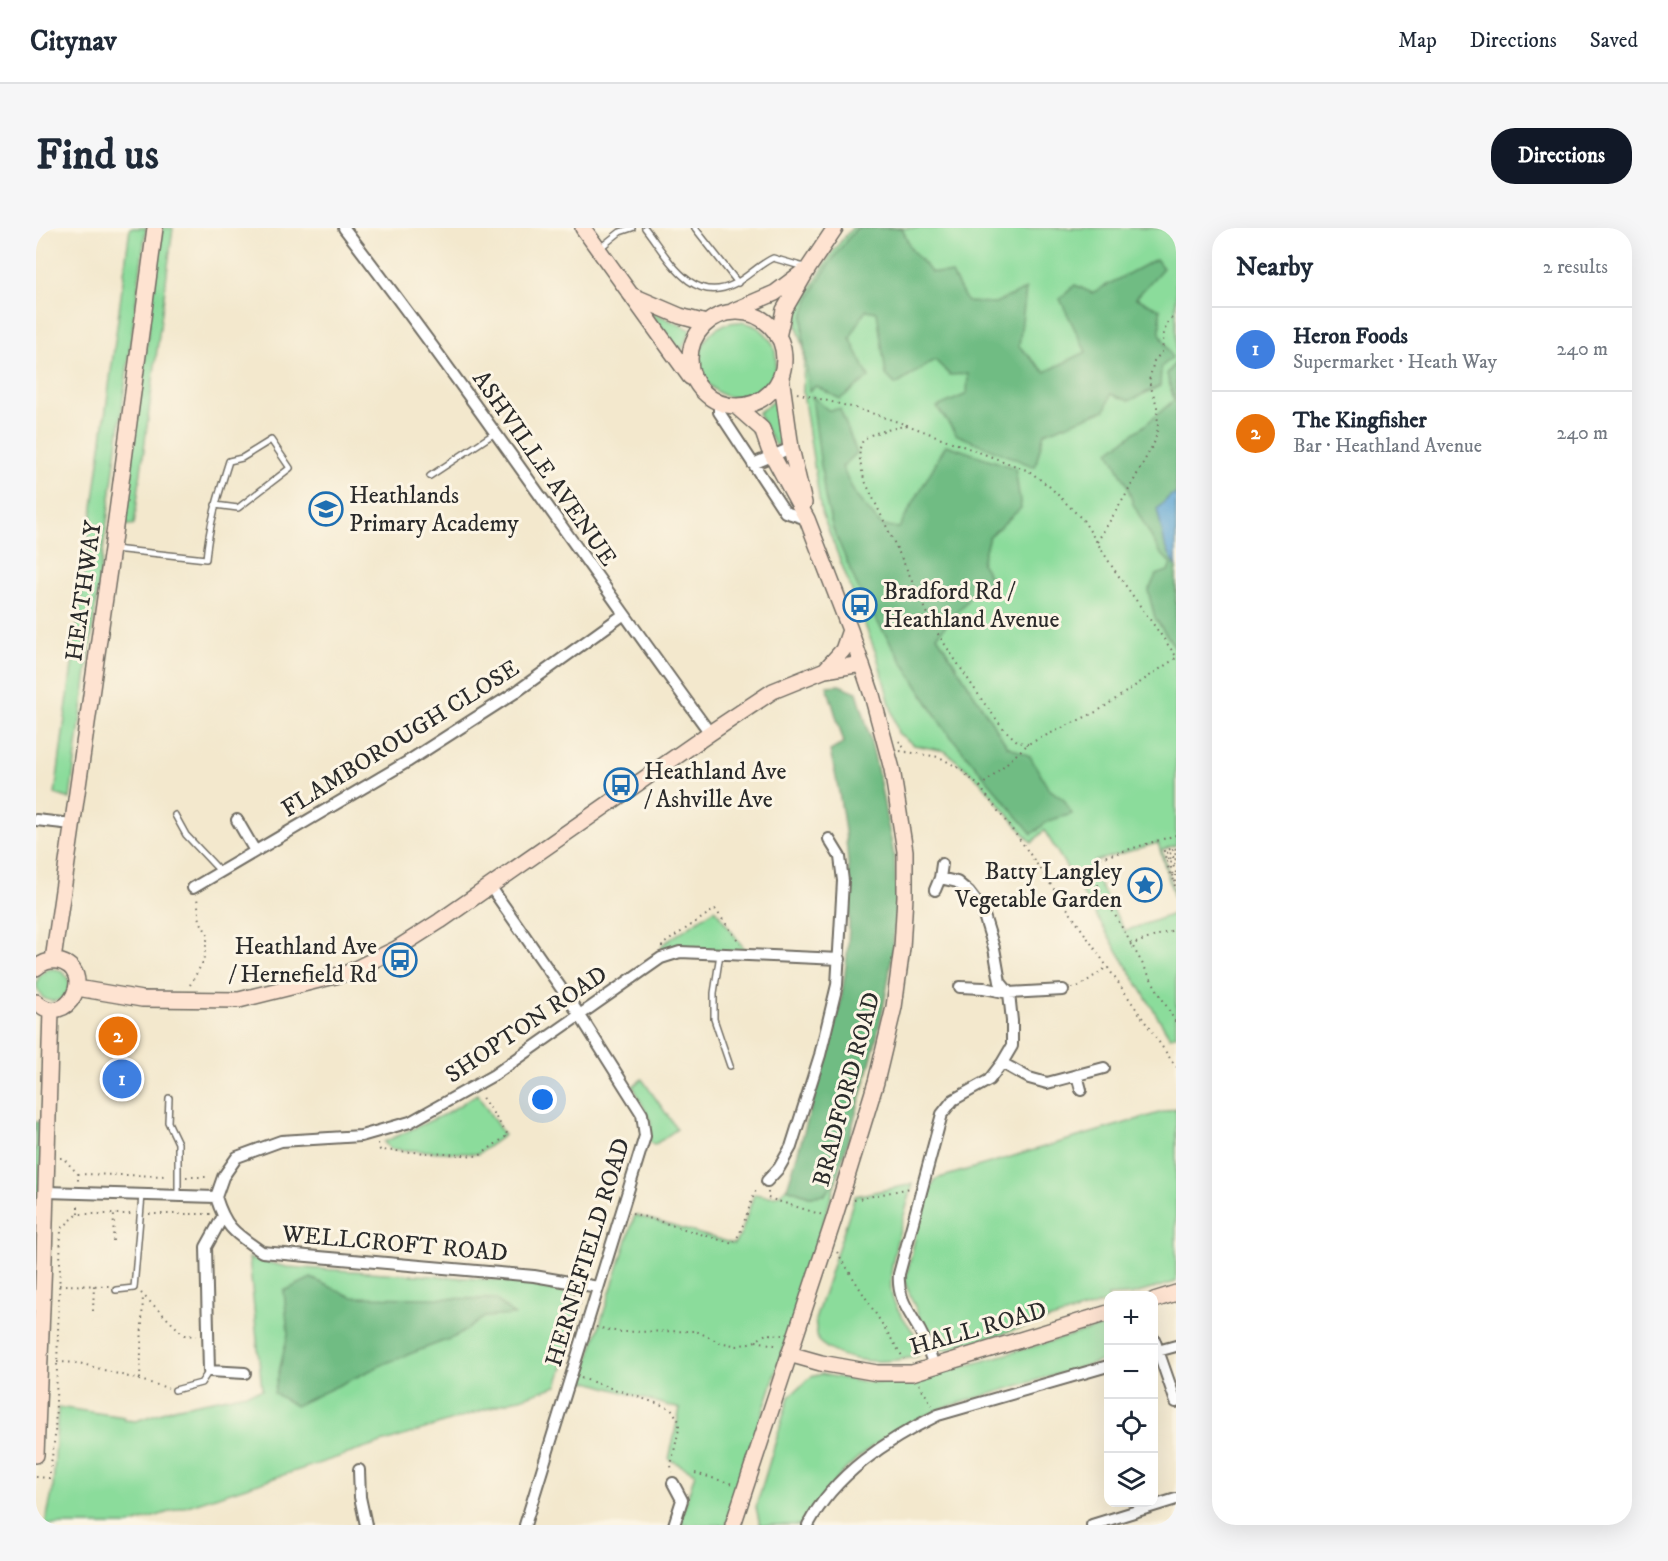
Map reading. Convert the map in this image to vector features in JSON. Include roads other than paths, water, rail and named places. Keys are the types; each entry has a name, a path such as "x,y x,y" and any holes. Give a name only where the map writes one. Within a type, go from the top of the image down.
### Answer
{"main road":[{"name":"HEATHWAY","path":"53,960 112,549 154,228"},
{"path":"583,228 697,386 707,397 719,404 737,407 759,402 776,386 781,376 784,356 778,337 770,325 744,312 730,312"},
{"path":"778,337 784,310 835,228"},
{"path":"697,386 689,364 689,353 698,331 706,323 722,314 776,293 809,267"},
{"path":"631,295 680,316 706,323"},
{"name":"BRADFORD ROAD","path":"781,376 791,448 807,519"},
{"name":"BRADFORD ROAD","path":"734,1525 834,1219 876,1082 894,1007 902,948 905,896 905,851 892,769 862,664 807,519 773,456 762,429 737,407"},
{"path":"825,670 843,650 850,630"},
{"path":"77,988 142,999 239,1000 347,973 396,949 773,691 825,670 862,664"},
{"path":"36,968 53,960 63,963 71,969 76,978 77,988 74,997 60,1009 51,1010 36,1002"},
{"path":"36,1455 40,1259 46,1192 46,1113 51,1010"},
{"path":"1158,1299 1176,1293"},
{"name":"HALL ROAD","path":"789,1354 821,1363 877,1373 912,1373 1104,1314"}],"street":[{"name":"ASHVILLE AVENUE","path":"344,228 495,432 623,615 710,733"},
{"path":"719,404 719,412 785,512 807,519"},
{"path":"753,464 791,448"},
{"name":"FLAMBOROUGH CLOSE","path":"193,888 407,762 516,692 623,615"},
{"path":"36,820 72,824"},
{"path":"237,820 255,851"},
{"path":"767,1181 779,1168 791,1147 820,1055 837,985 843,881 840,857 829,839"},
{"path":"935,890 942,864"},
{"path":"934,1366 924,1339 904,1305 898,1287 899,1274 921,1185 931,1160 942,1114 953,1100 989,1080 1012,1046 1009,993 1000,981 994,948 982,909 969,892 957,882 940,878"},
{"name":"HERNEFIELD ROAD","path":"490,886 579,1014 642,1114 645,1136 525,1525"},
{"name":"SHOPTON ROAD","path":"216,1197 223,1177 237,1157 281,1141 362,1136 410,1122 494,1076 661,958 680,952 840,959"},
{"path":"960,987 984,988 1009,993 1063,990"},
{"path":"1002,1063 1029,1078 1047,1083 1104,1068"},
{"path":"1077,1075 1081,1090"},
{"path":"46,1192 216,1197 221,1221 206,1247 209,1371 245,1373"},
{"name":"WELLCROFT ROAD","path":"221,1221 262,1252 534,1276 598,1287"},
{"path":"1158,1351 1176,1346"},
{"path":"1158,1357 1176,1402"},
{"path":"808,1525 841,1480 876,1450 938,1415 1104,1367"},
{"path":"359,1470 360,1497 366,1525"},
{"path":"673,1483 681,1500 674,1525"},
{"path":"1092,1525 1176,1500"}],"lane":[{"path":"598,249 620,232 632,228"},
{"path":"645,228 684,279 702,289 728,288 773,258 800,267 809,267"},
{"path":"695,228 738,283"},
{"path":"430,476 495,432"},
{"path":"112,549 206,559 210,525 215,506 229,461 242,458 271,440 290,468 238,508 215,506"},
{"path":"769,487 785,480"},
{"path":"175,815 186,836 220,872"},
{"path":"720,954 714,993 714,1019 730,1066"},
{"path":"169,1098 168,1122 178,1143 178,1196"},
{"path":"116,1290 134,1287 142,1195"},
{"path":"175,1390 201,1383 209,1371"}],"water":[{"path":"1176,494 1176,567 1165,545 1157,509 1170,496"}],"place":[{"name":"Heathlands Primary Academy","path":"326,509"},
{"name":"Bradford Rd / Heathland Avenue","path":"860,605"},
{"name":"Heathland Ave / Ashville Ave","path":"621,785"},
{"name":"Batty Langley Vegetable Garden","path":"1145,885"},
{"name":"Heathland Ave / Hernefield Rd","path":"400,960"},
{"name":"The Kingfisher","path":"118,1036"},
{"name":"Heron Foods","path":"122,1079"}]}
